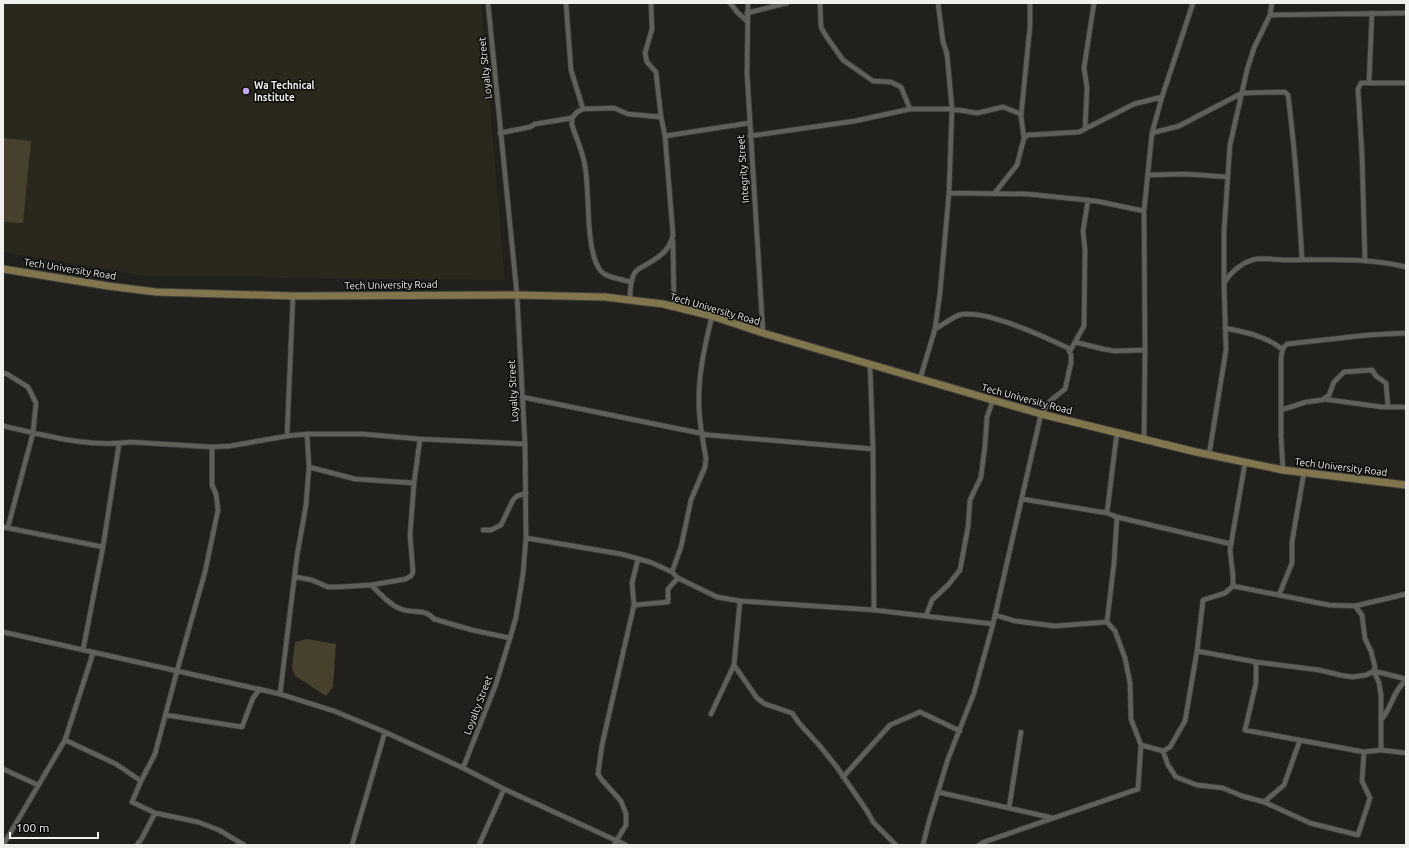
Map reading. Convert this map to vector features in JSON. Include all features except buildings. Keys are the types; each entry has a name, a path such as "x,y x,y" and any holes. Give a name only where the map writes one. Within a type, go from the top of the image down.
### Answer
{"street":[{"name":"Loyalty Street","path":"462,768 496,684 510,638 524,574 526,538 525,444 517,295 488,3"},
{"path":"566,3 571,70 583,109"},
{"path":"651,3 652,29 645,53 647,62 656,72 660,117 665,136 673,235 674,307"},
{"path":"730,3 747,21"},
{"name":"Integrity Street","path":"748,3 747,74 749,123 763,333"},
{"path":"747,13 787,3"},
{"path":"820,3 821,27 843,60 873,81 891,82 901,87 910,108"},
{"path":"920,379 935,329 950,192 952,109 948,54 943,42 938,3"},
{"path":"994,194 1017,165 1024,138 1022,114 1030,26 1030,3"},
{"path":"1085,129 1087,88 1084,68 1094,3"},
{"path":"1144,439 1144,211 1152,133 1162,97 1193,3"},
{"path":"1209,455 1226,350 1224,231 1230,145 1254,48 1270,15 1272,3"},
{"path":"1369,82 1372,13"},
{"path":"1270,15 1406,13"},
{"path":"1365,261 1362,155 1358,88 1361,83 1369,82 1406,83"},
{"path":"1152,133 1179,126 1242,93 1285,92 1288,95 1293,132 1302,260"},
{"path":"1024,138 1028,134 1079,132 1134,104 1162,97"},
{"path":"750,136 855,121 910,108 952,109 977,113 1003,107 1022,114"},
{"path":"631,282 610,277 600,270 594,259 590,236 586,167 572,125 572,118 577,112 583,109 614,108 628,114 660,117"},
{"path":"500,133 530,127 535,124 572,118"},
{"path":"665,136 749,123"},
{"path":"1148,175 1186,174 1228,177"},
{"path":"950,192 1027,194 1088,200 1144,211"},
{"path":"1070,351 1084,326 1085,250 1083,231 1088,200"},
{"path":"630,299 631,282 635,273 659,257 669,247 673,235"},
{"path":"1224,283 1241,265 1254,259 1365,261 1392,263 1406,267"},
{"name":"Tech University Road","path":"3,268 108,286 156,292 293,296 517,295 630,299 712,316 763,333 1042,414 1209,455 1283,470 1406,485"},
{"path":"287,436 293,296"},
{"path":"923,845 948,759 974,693 993,624 1042,414 1050,401 1065,389 1071,363 1071,355 1068,348 1029,331 979,315 959,315 935,329"},
{"path":"672,572 681,547 691,500 705,467 706,459 698,405 699,380 706,338 712,316"},
{"path":"1225,328 1251,333 1274,343 1282,349"},
{"path":"1283,470 1281,436 1282,349 1287,344 1368,335 1406,333"},
{"path":"1075,342 1115,351 1145,350"},
{"path":"870,364 873,449 874,610"},
{"path":"1323,399 1328,395 1334,382 1344,372 1372,370 1376,376 1386,383 1388,407"},
{"path":"3,373 28,387 36,403 33,433 6,527 103,547"},
{"path":"522,397 702,434 873,449"},
{"path":"1281,410 1306,402 1323,399 1406,408"},
{"path":"926,616 932,600 948,585 960,570 968,527 970,500 981,477 987,416 993,400"},
{"path":"3,426 92,444 118,444 130,442 212,447 307,434 362,434 420,439 525,444"},
{"path":"1107,513 1117,432"},
{"path":"280,694 296,577 297,556 306,505 309,466 307,434"},
{"path":"296,577 312,580 328,587 338,587 406,579 411,576 413,572 410,535 414,483 420,439"},
{"path":"83,650 103,547 118,444"},
{"path":"212,447 212,484 216,494 218,510 205,572 177,671 156,754 141,781 132,802 155,813 198,822 219,830 244,845"},
{"path":"1233,586 1230,550 1245,463"},
{"path":"309,466 355,479 414,483"},
{"path":"1278,595 1292,563 1292,542 1304,472"},
{"path":"483,530 490,530 501,525 513,500 517,496 526,493"},
{"path":"1022,499 1107,513 1117,517 1231,544"},
{"path":"979,845 1138,789 1141,745 1131,719 1130,683 1125,658 1115,631 1107,622 1114,563 1117,517"},
{"path":"526,538 621,554 650,562 672,572 678,578 717,597 740,601 874,610 993,624"},
{"path":"615,843 626,824 626,814 621,801 598,774 602,745 634,605 632,583 638,559"},
{"path":"634,605 668,602 668,589 678,578"},
{"path":"371,584 393,605 400,609 424,612 430,614 434,619 472,630 510,638"},
{"path":"1141,745 1163,751 1170,747 1185,721 1197,651 1203,600 1225,592 1233,586 1329,605 1354,606 1406,594"},
{"path":"711,714 734,665 740,601"},
{"path":"1354,606 1362,615 1365,639 1371,651 1374,671 1380,683 1381,750"},
{"path":"995,615 1015,620 1056,626 1107,622"},
{"path":"3,632 260,689 334,711 385,732 462,768 615,843 626,845"},
{"path":"1197,651 1256,662 1319,670 1352,677 1366,675 1374,671 1406,679 1395,693 1388,711 1381,720"},
{"path":"4,845 65,740 93,653"},
{"path":"1256,662 1256,684 1245,730 1364,752 1381,750 1406,753"},
{"path":"734,665 757,698 766,704 792,712 799,723 836,766 873,822 896,845"},
{"path":"166,715 242,727 253,698 260,689"},
{"path":"843,777 890,725 920,712 960,731"},
{"path":"352,845 385,732"},
{"path":"1009,808 1021,732"},
{"path":"65,740 116,764 141,781"},
{"path":"1264,802 1284,785 1300,740"},
{"path":"1163,751 1168,765 1176,777 1196,785 1223,788 1242,796 1264,802 1310,823 1358,835 1370,798 1362,781 1364,752"},
{"path":"3,769 38,785"},
{"path":"479,845 504,789"},
{"path":"938,792 1053,818"},
{"path":"137,845 155,813"}],"shaded area":[{"name":"Wa Technical Institute","path":"3,3 481,3 505,280 264,278 263,276 146,276 3,252"},
{"path":"3,138 31,141 23,223 3,222"},
{"path":"307,639 336,644 333,687 326,696 295,676 292,667 295,642"}],"place":[{"name":"Wa Technical Institute","path":"246,91"}]}
